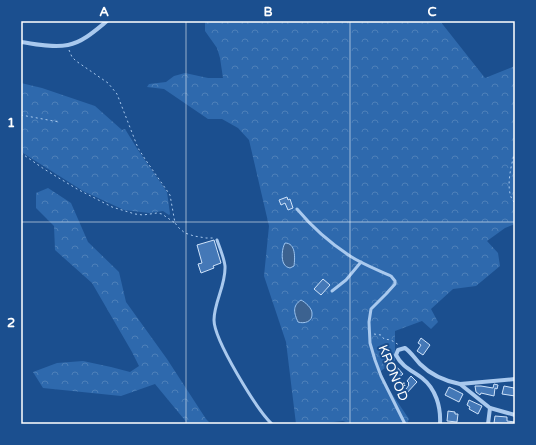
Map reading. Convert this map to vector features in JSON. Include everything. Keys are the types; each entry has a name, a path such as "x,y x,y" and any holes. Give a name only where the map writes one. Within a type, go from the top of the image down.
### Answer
{"street":[{"path":"21,42 52,46 68,45 81,40 107,21"},
{"path":"440,424 439,408 434,393 430,386 422,378 398,360 396,355 398,350 405,348 419,364 430,372 444,380 460,384 515,379"},
{"path":"460,384 490,408 515,415"},
{"path":"488,424 490,408"}],"lane":[{"name":"KRONÖD","path":"297,209 310,224 350,257 391,276 395,280 395,284 371,310 369,322 370,343 381,376 405,424"},
{"path":"217,240 225,268 224,279 214,314 215,328 236,372 272,424"},
{"path":"332,291 346,280 361,262"}],"path":[{"path":"68,45 69,52 76,62 108,83 117,94 138,148 170,195 176,223 179,228 185,233 201,238 215,238 217,240"},
{"path":"21,115 59,122"},
{"path":"515,152 512,160 509,188 512,200 515,203"},
{"path":"21,154 76,189 112,207 135,214 162,214 176,223"},
{"path":"370,335 381,335 384,339 391,340 403,348"}],"green space":[{"path":"205,21 440,21 485,78 515,66 515,224 505,228 487,241 498,253 500,266 476,286 453,289 431,309 438,322 431,329 422,321 395,331 395,361 378,373 409,419 407,424 352,424 343,421 315,424 296,424 286,342 264,276 269,226 249,140 238,128 222,119 208,119 164,89 147,87 149,84 166,82 174,76 185,73 208,78 223,78 217,48 205,31"},
{"path":"21,83 42,88 95,106 122,130 125,129 167,192 170,214 169,215 163,211 149,213 124,210 83,191 23,153 21,150"},
{"path":"48,188 71,203 88,242 119,272 126,302 167,359 206,419 211,424 188,424 155,384 121,396 43,388 33,372 57,363 83,361 130,372 139,366 92,283 55,250 54,226 36,208 36,193"}],"shaded area":[{"path":"285,243 291,245 294,252 294,266 290,268 285,266 282,259"},
{"path":"301,300 308,305 312,311 310,320 303,323 298,322 295,313 295,307"}],"building":[{"path":"287,197 288,200 290,199 293,208 288,210 285,203 281,205 279,200"},
{"path":"214,240 221,263 213,266 214,268 201,273 198,264 202,263 197,245"},
{"path":"323,279 330,285 321,295 314,289"},
{"path":"421,338 430,345 423,355 417,351 421,345 418,343"},
{"path":"396,366 403,374 398,378 394,374 392,376 389,372"},
{"path":"411,376 417,382 405,395 403,393 409,385 407,381"},
{"path":"494,384 498,385 497,389 495,388 494,396 481,393 480,395 476,392 475,386 493,388"},
{"path":"504,386 514,388 515,396 502,394"},
{"path":"449,387 463,394 459,402 445,395"},
{"path":"469,400 482,406 478,414 469,409 470,407 467,405"},
{"path":"448,411 458,414 457,422 447,421"},
{"path":"495,416 507,417 507,421 515,422 514,424 494,423"}]}
